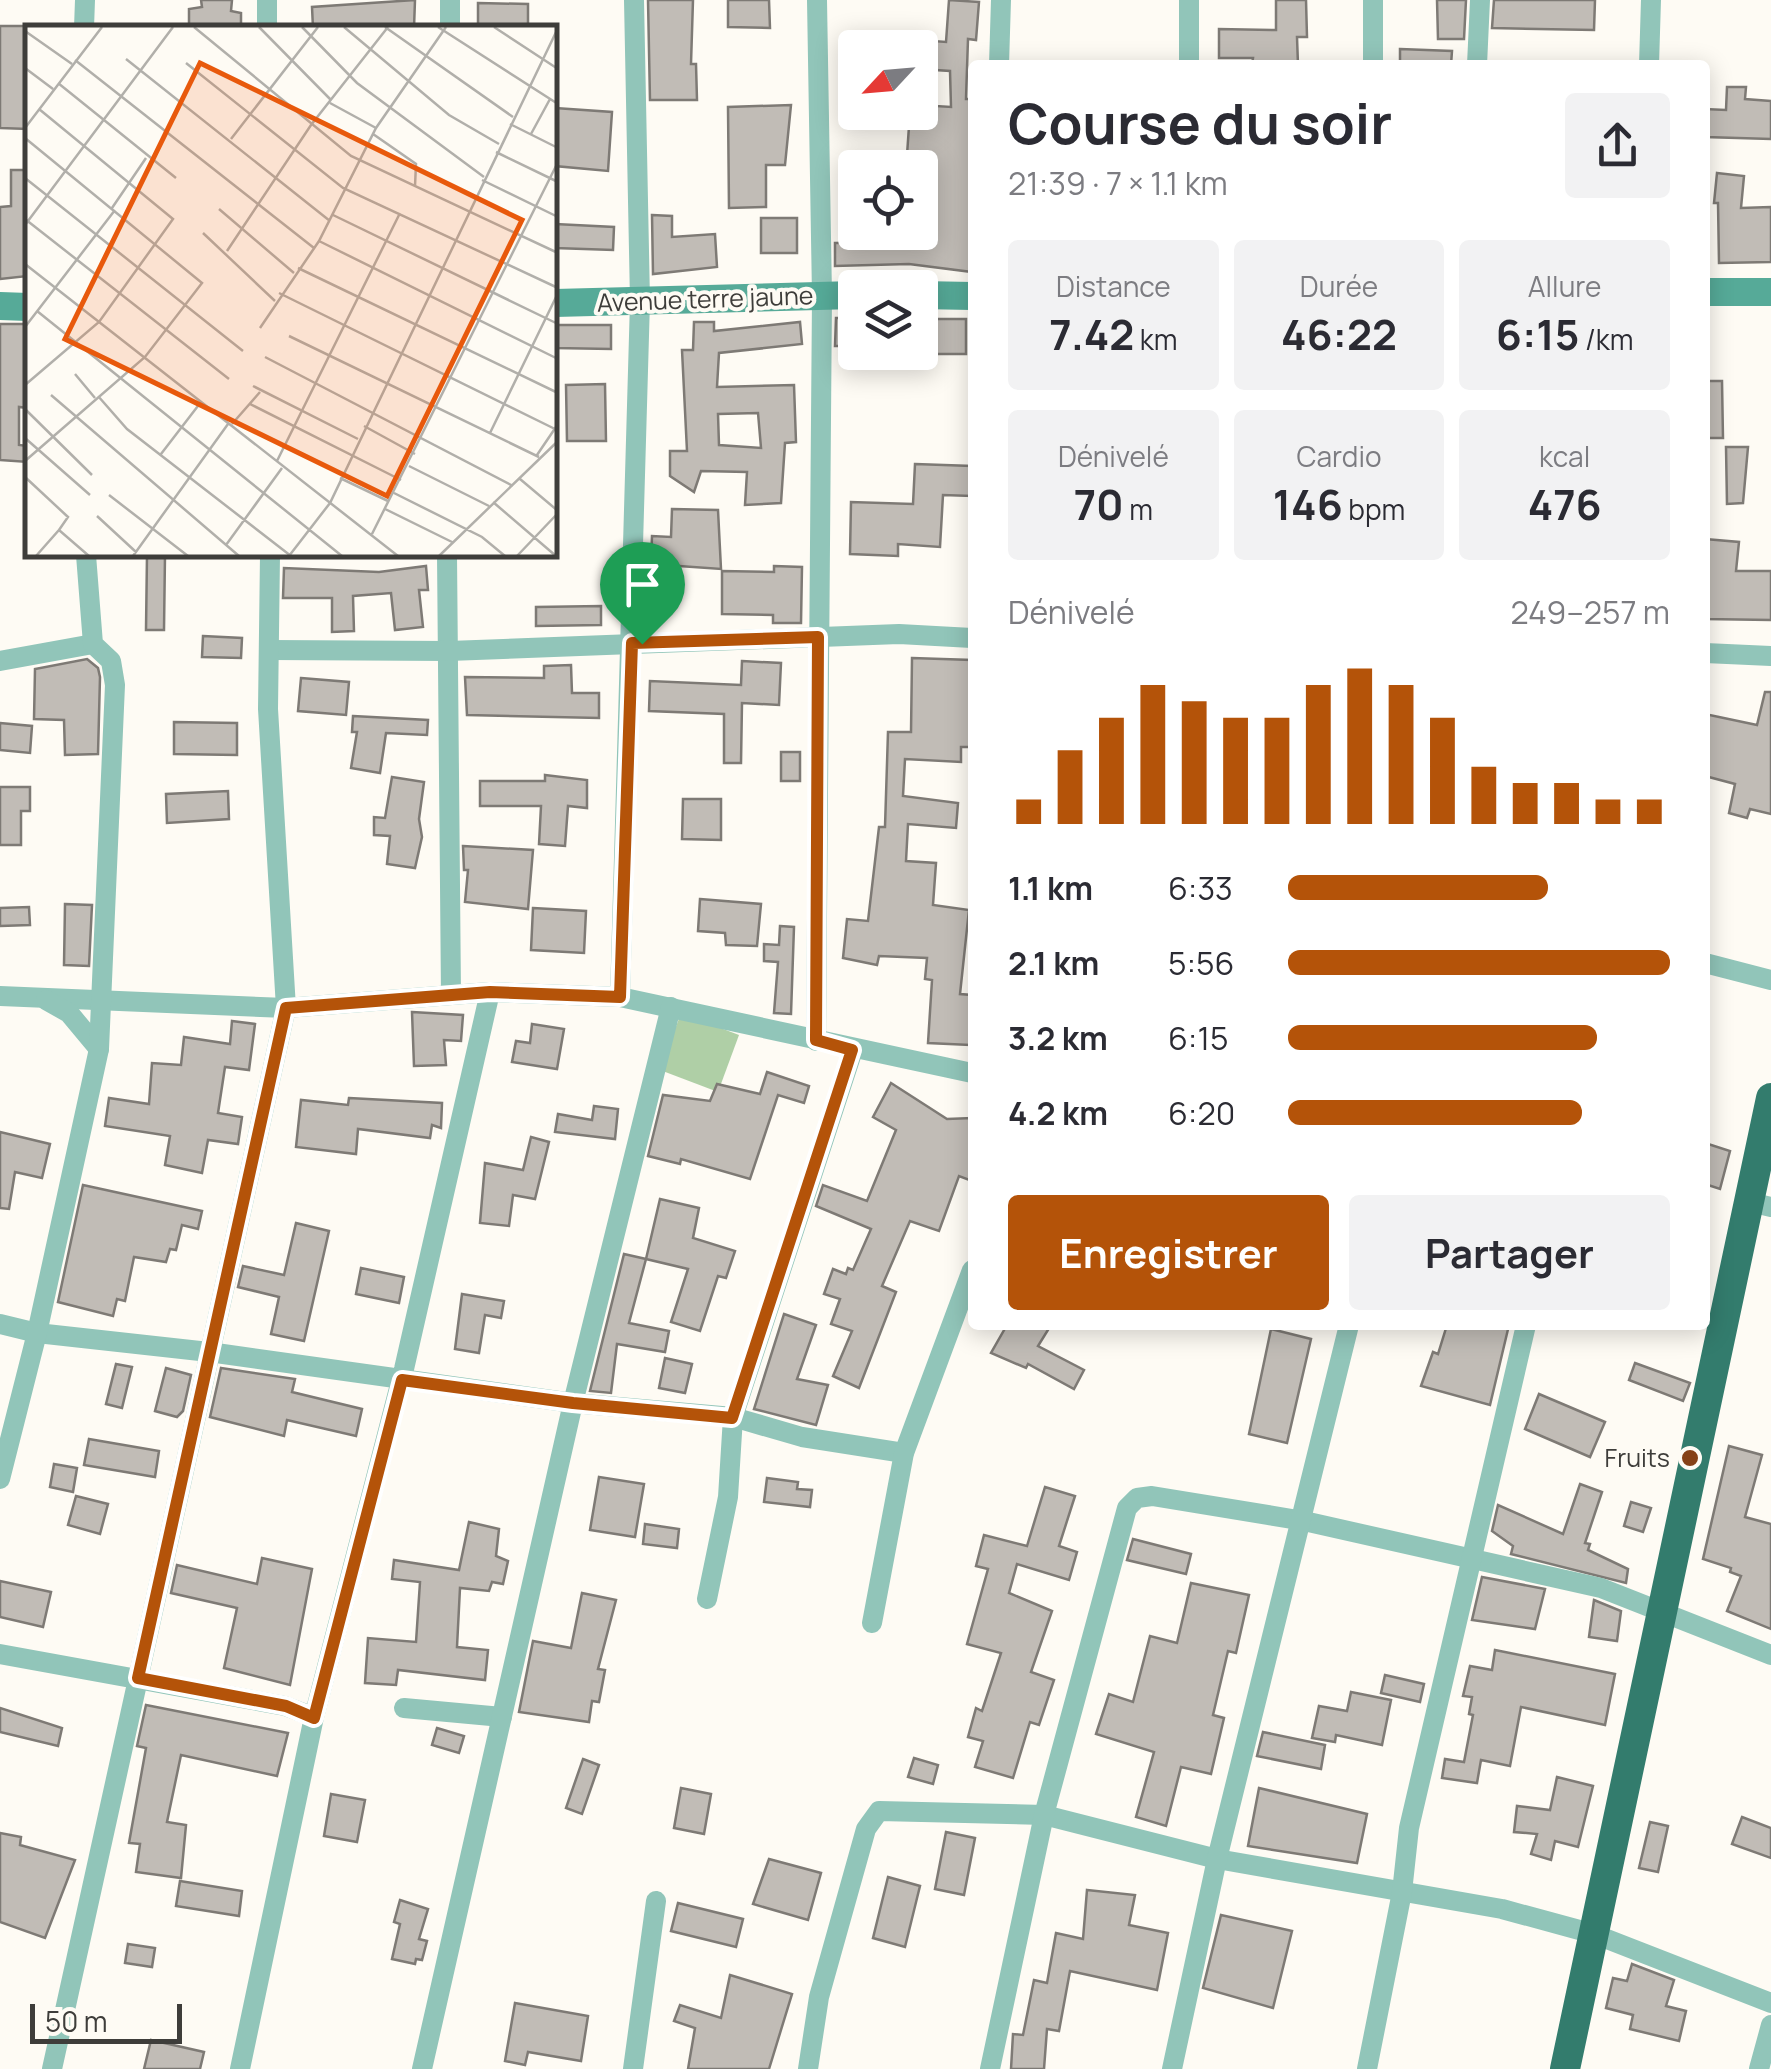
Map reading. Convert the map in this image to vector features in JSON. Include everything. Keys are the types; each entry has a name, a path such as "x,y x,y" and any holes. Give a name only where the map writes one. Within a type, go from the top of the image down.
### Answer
{"highway":[{"path":"1565,2069 1664,1610 1760,1205 1771,1098"}],"street":[{"path":"84,25 85,0"},
{"path":"620,997 640,301 634,0"},
{"path":"816,0 822,296 816,1040"},
{"path":"999,60 1001,0"},
{"path":"1188,0 1189,60"},
{"path":"1373,0 1373,60"},
{"path":"1477,60 1480,0"},
{"path":"1650,60 1652,0"},
{"path":"1710,292 1771,292"},
{"name":"Avenue terre jaune","path":"558,303 838,296"},
{"path":"938,296 968,296"},
{"path":"0,306 25,307"},
{"path":"0,1479 37,1333 99,1048 104,1000 115,685 111,661 93,644 86,558"},
{"path":"52,2069 286,1008 268,709 270,558"},
{"path":"448,558 450,995"},
{"path":"269,650 450,651 818,637 968,638"},
{"path":"0,661 93,644"},
{"path":"1710,653 1771,656"},
{"path":"1710,964 1771,980"},
{"path":"240,2069 314,1718 402,1380 490,992"},
{"path":"0,996 286,1008 490,992 620,997 968,1073"},
{"path":"42,998 69,1013 99,1048"},
{"path":"422,2069 573,1403 671,1007"},
{"path":"708,1599 728,1497 732,1418 852,1050"},
{"path":"872,1623 904,1453 968,1281"},
{"path":"0,1324 37,1333 209,1352 573,1403 732,1418 802,1437 904,1453"},
{"path":"1172,2069 1217,1859 1349,1330"},
{"path":"1368,2069 1402,1892 1409,1828 1525,1330"},
{"path":"990,2069 1044,1815 1127,1508 1137,1498 1152,1496 1304,1521 1601,1588 1771,1655"},
{"path":"0,1654 286,1706 314,1718"},
{"path":"404,1708 502,1717"},
{"path":"808,2069 818,1998 871,1817 879,1811 1044,1815 1217,1859 1502,1909 1594,1934 1771,2003"},
{"path":"632,2069 656,1901"},
{"path":"1758,2069 1771,2025"}],"green space":[{"path":"681,1013 739,1035 718,1092 660,1070"}],"building":[{"path":"201,0 232,0 231,11 241,13 241,25 189,25 189,9 202,7"},
{"path":"415,0 414,25 313,25 312,7"},
{"path":"648,0 693,0 691,64 696,64 697,100 650,100"},
{"path":"728,0 769,0 770,28 728,27"},
{"path":"949,0 979,2 976,40 968,39 968,271 909,264 835,266 835,243 838,250 938,250 938,150 907,150 909,130 938,130 938,106 951,107 950,71 938,70 938,41 946,42"},
{"path":"1276,0 1306,0 1307,37 1297,37 1298,60 1219,58 1219,29 1276,30"},
{"path":"1437,0 1466,0 1464,39 1438,39"},
{"path":"1494,0 1595,0 1594,30 1492,28"},
{"path":"478,3 528,4 528,25 478,25"},
{"path":"0,26 25,26 25,129 0,128"},
{"path":"1400,49 1452,51 1451,60 1400,60"},
{"path":"1727,87 1746,87 1745,99 1771,101 1771,139 1710,137 1710,109 1726,110"},
{"path":"791,105 785,165 766,165 766,207 729,208 728,107"},
{"path":"558,108 612,112 608,171 558,166"},
{"path":"11,170 25,170 25,276 0,279 0,207 11,206"},
{"path":"1717,173 1744,176 1741,208 1771,207 1771,262 1719,263 1718,203 1714,203"},
{"path":"652,215 672,216 672,237 715,234 717,267 653,274"},
{"path":"761,218 797,218 797,253 761,253"},
{"path":"558,224 614,227 613,250 558,248"},
{"path":"836,318 838,318 838,346"},
{"path":"938,319 966,319 966,354 938,354"},
{"path":"694,322 714,322 714,331 800,322 802,344 719,353 717,387 794,385 796,442 785,443 781,503 745,505 747,472 701,471 694,492 670,476 670,451 687,451 682,350 693,350","holes":["758,413 761,448 719,445 718,414"]},
{"path":"0,324 25,324 25,408 19,407 19,445 25,446 25,462 0,460"},
{"path":"558,325 611,325 611,349 558,348"},
{"path":"1710,381 1722,381 1723,438 1710,438"},
{"path":"605,384 606,441 567,441 566,385"},
{"path":"1726,447 1748,447 1743,503 1727,504"},
{"path":"915,464 968,466 968,496 943,495 940,547 898,544 898,556 850,554 851,502 913,504"},
{"path":"672,509 718,510 721,569 651,564 652,536 671,537"},
{"path":"1710,539 1739,542 1736,571 1771,571 1771,620 1710,619"},
{"path":"147,558 165,558 164,630 146,630"},
{"path":"426,566 428,590 419,590 423,627 395,630 391,593 353,596 354,631 332,632 332,598 283,598 284,568 379,572"},
{"path":"774,566 802,567 801,623 773,623 773,615 722,614 722,571 774,572"},
{"path":"601,606 601,625 536,626 536,607"},
{"path":"203,636 242,638 241,658 202,657"},
{"path":"912,658 968,660 968,747 961,747 961,762 905,759 903,796 958,803 956,828 908,824 906,861 936,863 933,905 968,910 960,994 968,995 968,1045 928,1043 932,980 925,979 927,958 879,956 877,965 843,958 847,919 868,921 879,827 885,827 888,732 911,732"},
{"path":"87,659 98,668 100,677 98,754 65,755 64,720 34,719 35,669"},
{"path":"742,661 781,663 779,705 742,703 741,763 724,763 724,714 649,711 650,681 741,685"},
{"path":"571,665 572,693 599,693 599,718 467,715 465,677 544,678 544,666"},
{"path":"301,678 349,682 346,715 298,711"},
{"path":"1765,692 1771,692 1771,814 1750,809 1747,818 1729,813 1735,784 1710,777 1710,715 1757,725"},
{"path":"353,716 428,720 427,735 386,733 380,773 351,768 357,732 352,732"},
{"path":"174,722 237,723 237,755 174,754"},
{"path":"0,723 32,726 30,753 0,750"},
{"path":"781,752 800,752 800,781 781,781"},
{"path":"545,775 587,780 587,808 568,806 565,846 539,844 541,806 480,806 480,781 545,781"},
{"path":"392,777 424,782 419,819 422,837 415,868 387,864 390,836 374,835 374,817 385,818"},
{"path":"0,787 30,787 30,811 21,811 21,845 0,845"},
{"path":"228,791 229,819 167,823 166,794"},
{"path":"683,799 721,799 721,840 682,839"},
{"path":"463,846 533,850 528,909 465,902 468,870 464,870"},
{"path":"700,899 761,904 757,946 726,945 725,933 698,931"},
{"path":"65,904 92,905 89,966 64,965"},
{"path":"29,907 30,925 0,926 0,908"},
{"path":"533,908 586,911 584,953 531,950"},
{"path":"780,926 794,927 791,1014 774,1013 778,962 764,961 764,944 779,945"},
{"path":"412,1012 463,1015 461,1041 444,1040 446,1065 414,1066"},
{"path":"232,1021 255,1024 249,1070 225,1067 218,1113 242,1117 238,1144 208,1140 202,1173 165,1165 170,1136 105,1126 109,1098 149,1104 152,1063 181,1065 184,1037 230,1044"},
{"path":"532,1024 564,1029 557,1069 512,1062 516,1041 530,1043"},
{"path":"767,1072 809,1086 804,1103 778,1095 750,1179 681,1159 680,1164 648,1156 663,1095 710,1101 717,1084 760,1094"},
{"path":"891,1083 947,1119 968,1118 968,1179 959,1176 939,1231 910,1221 882,1286 896,1292 859,1388 833,1376 852,1331 831,1324 840,1299 824,1294 833,1269 846,1274 848,1268 853,1270 871,1229 816,1206 823,1185 867,1201 896,1130 873,1117"},
{"path":"349,1098 442,1103 441,1128 432,1125 430,1138 358,1129 356,1154 296,1147 301,1100 348,1105"},
{"path":"594,1106 618,1109 615,1139 555,1132 558,1114 592,1120"},
{"path":"0,1132 50,1144 42,1178 15,1172 9,1209 0,1208"},
{"path":"531,1137 549,1142 535,1199 513,1195 509,1226 480,1223 485,1163 523,1170"},
{"path":"1710,1145 1730,1151 1720,1189 1710,1186"},
{"path":"83,1185 202,1211 198,1229 182,1225 176,1250 170,1249 166,1262 134,1257 125,1301 117,1299 113,1316 58,1302"},
{"path":"660,1199 699,1208 693,1238 735,1251 726,1278 718,1276 700,1331 671,1322 688,1269 646,1259"},
{"path":"296,1223 329,1231 304,1341 271,1334 279,1297 238,1287 243,1266 284,1275"},
{"path":"624,1254 646,1259 629,1323 669,1331 665,1352 617,1344 611,1393 590,1391"},
{"path":"361,1268 404,1277 399,1303 356,1294"},
{"path":"462,1294 504,1301 501,1318 485,1315 479,1353 455,1349"},
{"path":"784,1314 816,1325 797,1379 828,1385 816,1425 754,1409"},
{"path":"1004,1330 1048,1330 1038,1346 1084,1370 1074,1389 1028,1364 1026,1368 991,1353"},
{"path":"1271,1330 1311,1339 1287,1443 1249,1434"},
{"path":"1445,1330 1508,1330 1490,1405 1421,1386 1433,1352 1438,1354"},
{"path":"665,1358 692,1364 685,1393 659,1388"},
{"path":"1635,1363 1690,1383 1683,1401 1629,1380"},
{"path":"116,1364 132,1367 122,1408 106,1404"},
{"path":"166,1368 191,1375 183,1411 177,1417 155,1411"},
{"path":"221,1368 295,1379 292,1392 362,1409 356,1436 287,1420 284,1436 210,1417"},
{"path":"1539,1394 1605,1422 1590,1457 1525,1429"},
{"path":"89,1439 159,1451 155,1477 84,1465"},
{"path":"1729,1446 1762,1455 1745,1517 1771,1524 1771,1629 1727,1611 1741,1576 1730,1572 1731,1568 1703,1559"},
{"path":"54,1464 77,1468 73,1492 50,1487"},
{"path":"599,1477 644,1484 635,1537 590,1530"},
{"path":"767,1478 798,1482 797,1489 812,1490 810,1507 764,1502"},
{"path":"1580,1484 1602,1492 1585,1543 1590,1544 1588,1550 1628,1569 1626,1583 1511,1554 1513,1546 1492,1531 1498,1505 1563,1534"},
{"path":"1045,1487 1075,1496 1059,1546 1077,1552 1069,1580 1017,1564 1009,1593 1052,1611 1031,1672 1054,1680 1039,1725 1030,1722 1013,1778 975,1767 983,1741 968,1737 976,1708 982,1711 1001,1653 967,1644 988,1569 976,1566 984,1535 1027,1546"},
{"path":"76,1496 108,1504 100,1534 68,1525"},
{"path":"1631,1502 1651,1508 1643,1532 1624,1526"},
{"path":"469,1522 499,1529 496,1556 508,1561 503,1584 492,1582 489,1591 460,1588 457,1647 488,1650 485,1680 398,1670 396,1685 365,1683 368,1638 416,1642 420,1582 392,1579 394,1560 459,1570"},
{"path":"645,1524 679,1529 677,1548 643,1544"},
{"path":"1133,1539 1191,1554 1186,1574 1127,1560"},
{"path":"262,1558 312,1569 290,1685 224,1668 237,1608 171,1593 177,1565 257,1584"},
{"path":"1482,1577 1545,1589 1535,1629 1472,1620"},
{"path":"0,1581 51,1592 43,1627 0,1617"},
{"path":"1191,1583 1249,1595 1236,1653 1228,1651 1213,1715 1224,1718 1211,1774 1181,1767 1166,1826 1136,1817 1154,1752 1096,1734 1109,1694 1133,1702 1150,1636 1177,1643"},
{"path":"582,1593 616,1600 598,1669 605,1670 599,1702 592,1701 589,1722 519,1712 533,1641 571,1648"},
{"path":"1594,1600 1621,1611 1617,1641 1589,1637"},
{"path":"1495,1650 1615,1674 1605,1725 1521,1707 1510,1766 1481,1760 1477,1783 1442,1778 1445,1759 1464,1762 1473,1715 1469,1714 1472,1697 1463,1696 1470,1666 1492,1670"},
{"path":"1385,1675 1424,1684 1420,1702 1381,1693"},
{"path":"1351,1692 1391,1700 1382,1745 1336,1735 1335,1742 1312,1738 1319,1706 1347,1711"},
{"path":"146,1705 288,1733 277,1776 181,1755 167,1822 186,1825 181,1878 136,1872 140,1844 129,1843 146,1748 137,1746"},
{"path":"0,1708 62,1728 58,1746 0,1732"},
{"path":"437,1728 464,1736 459,1753 432,1745"},
{"path":"1263,1732 1325,1745 1321,1769 1257,1756"},
{"path":"914,1758 938,1765 933,1784 908,1777"},
{"path":"583,1759 599,1765 582,1814 566,1808"},
{"path":"1557,1777 1593,1786 1578,1847 1555,1841 1551,1860 1531,1854 1537,1834 1514,1832 1517,1806 1550,1810"},
{"path":"681,1788 711,1794 704,1834 674,1828"},
{"path":"1259,1788 1367,1814 1357,1863 1248,1846"},
{"path":"331,1794 365,1800 357,1842 324,1836"},
{"path":"1742,1817 1771,1828 1771,1858 1732,1844"},
{"path":"1650,1822 1668,1826 1658,1872 1639,1868"},
{"path":"946,1832 975,1838 964,1895 935,1889"},
{"path":"0,1833 21,1837 20,1845 75,1860 45,1938 0,1922"},
{"path":"769,1859 821,1873 808,1920 753,1904"},
{"path":"888,1877 920,1886 905,1947 873,1938"},
{"path":"180,1881 242,1891 239,1916 176,1906"},
{"path":"1087,1890 1135,1895 1129,1925 1168,1933 1157,1990 1070,1971 1059,2031 1047,2029 1044,2069 1011,2069 1013,2034 1023,2035 1034,1980 1047,1983 1056,1933 1083,1939"},
{"path":"400,1900 428,1909 419,1939 427,1941 422,1960 416,1959 415,1964 392,1959 400,1924 394,1922"},
{"path":"678,1903 743,1919 736,1947 671,1931"},
{"path":"1221,1915 1292,1931 1273,2008 1203,1988"},
{"path":"128,1944 155,1948 152,1967 125,1963"},
{"path":"1632,1964 1674,1980 1666,2006 1686,2011 1679,2041 1630,2029 1633,2015 1606,2008 1613,1978 1627,1981"},
{"path":"730,1975 792,1994 769,2069 688,2069 695,2028 674,2021 680,2005 721,2018"},
{"path":"515,2003 588,2016 581,2061 528,2052 525,2065 505,2061"},
{"path":"151,2040 204,2052 200,2069 144,2069"}],"place":[{"name":"Fruits","path":"1690,1458"}],"route":[{"path":"818,637 816,1040 852,1050 732,1418 573,1403 402,1380 314,1718 286,1706 138,1678 286,1008 490,992 620,997 632,643 642,644 818,637"}]}
